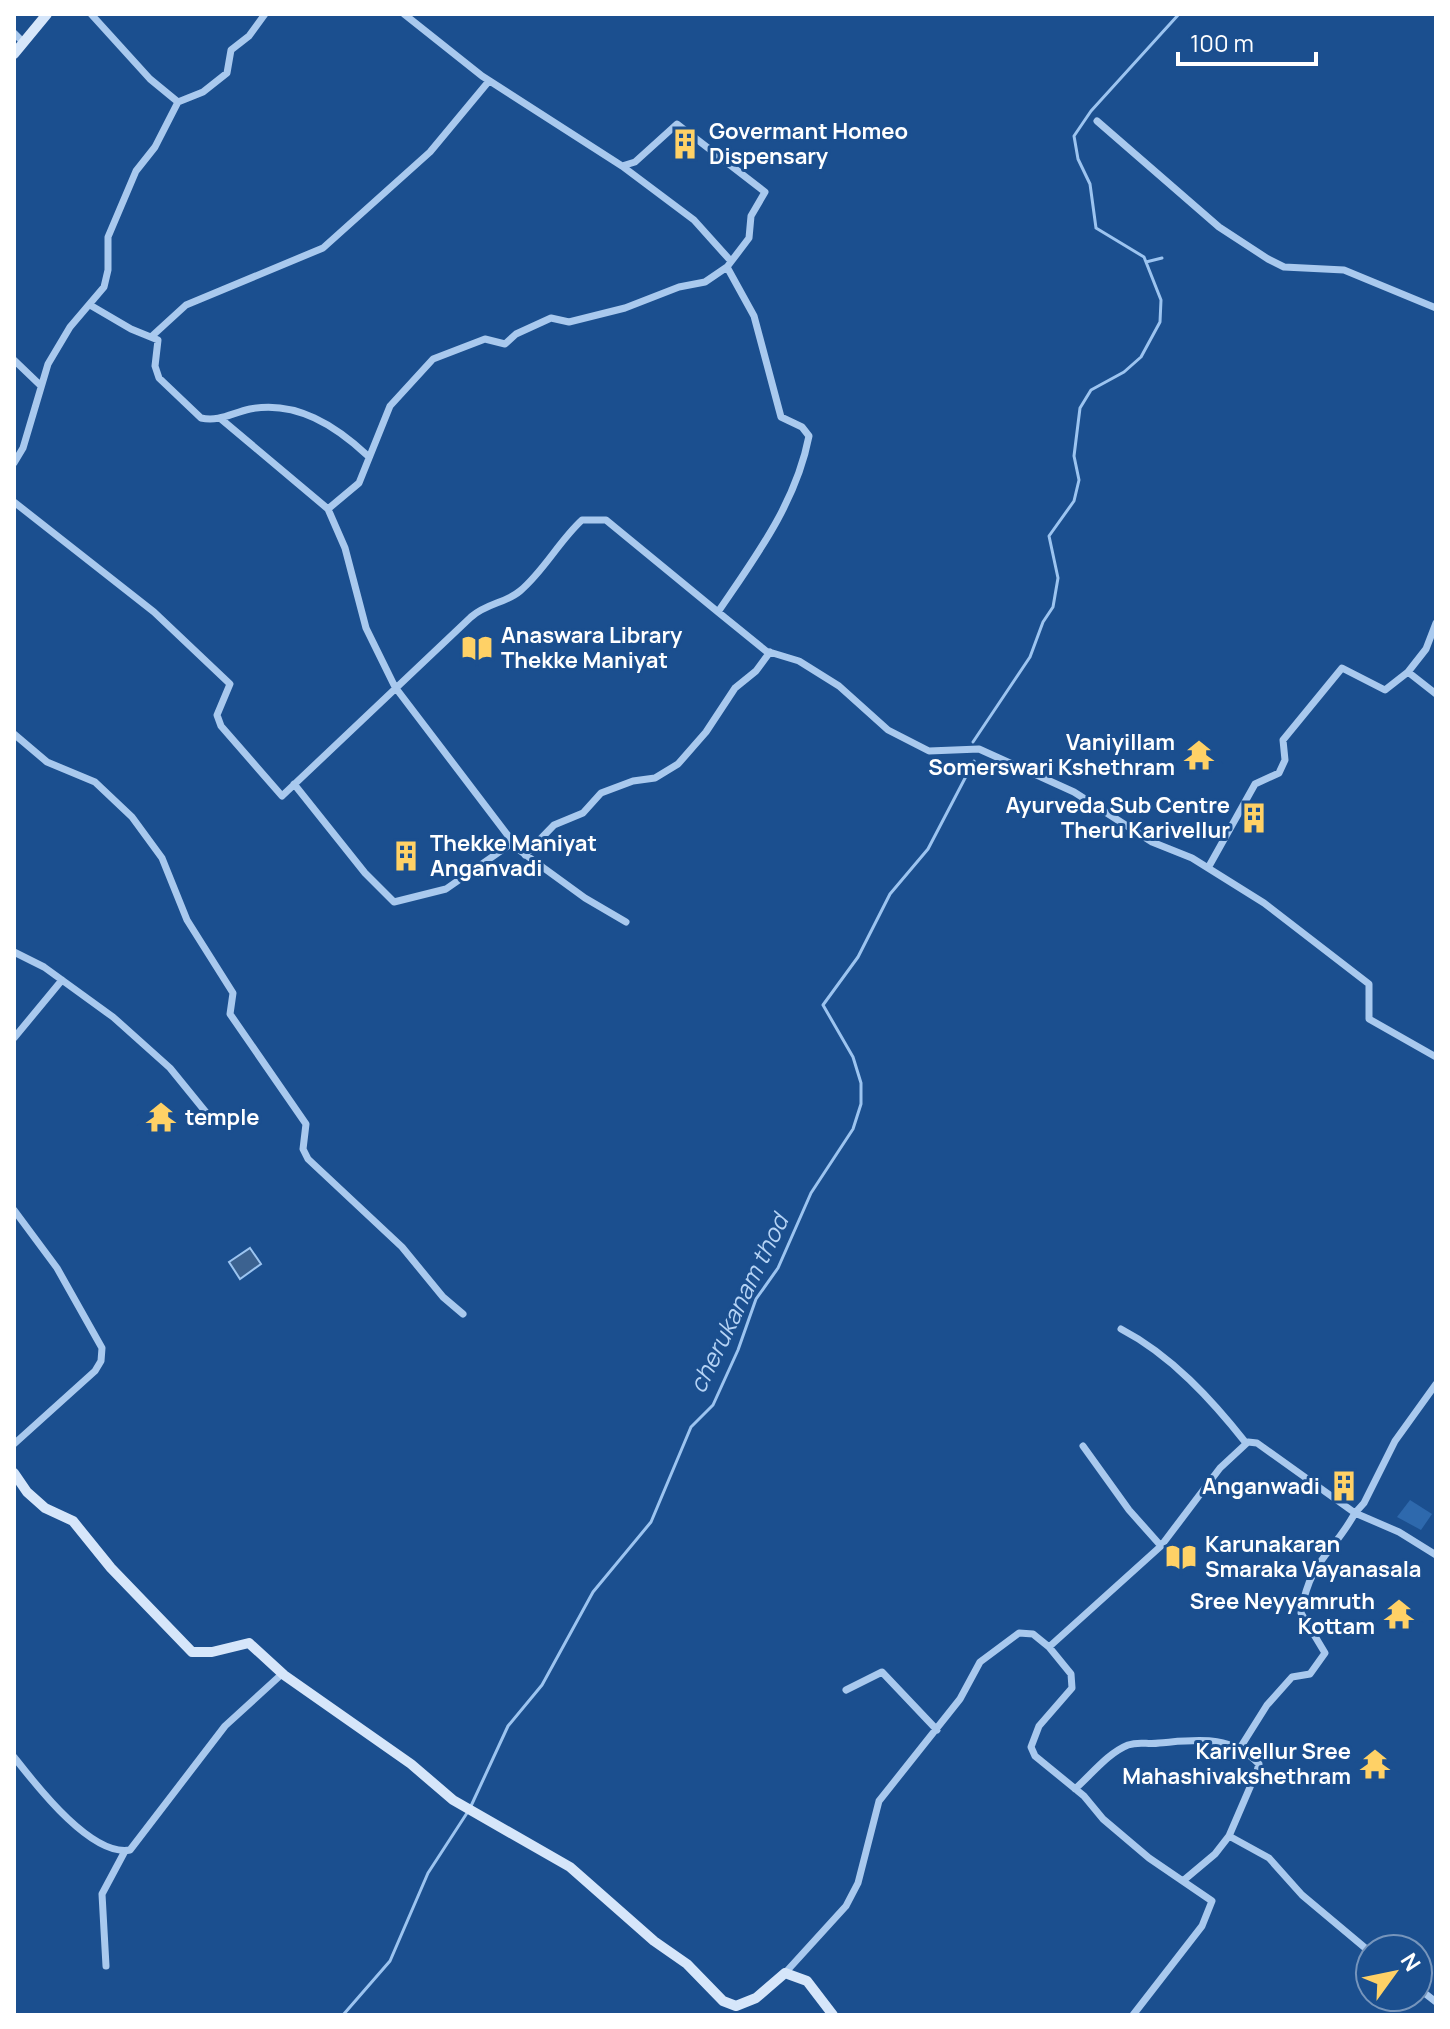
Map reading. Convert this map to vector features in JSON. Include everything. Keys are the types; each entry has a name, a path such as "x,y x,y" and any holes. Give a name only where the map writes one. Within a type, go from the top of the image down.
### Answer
{"street":[{"path":"14,54 47,14"},
{"path":"91,14 150,79 178,102"},
{"path":"14,463 23,448 39,384 70,327 104,287 108,270 108,237 136,171 155,147 178,102 203,92 227,73 231,50 249,36 265,14"},
{"path":"404,14 489,81 622,166 694,220 728,263 754,316 781,417 807,430 809,436 802,472 768,537 718,612"},
{"path":"14,33 24,43"},
{"path":"151,337 186,305 323,248 430,152 489,81"},
{"path":"1097,121 1219,227 1268,259 1284,267 1344,270 1436,308"},
{"path":"328,509 359,483 390,406 433,359 485,339 505,344 516,334 551,318 569,322 625,308 679,287 705,282 728,263 749,238 751,216 765,192 677,124 635,162 622,166"},
{"path":"90,305 158,340 155,366 164,386 201,418 221,419 259,407 296,409 328,425 368,456"},
{"path":"14,360 39,384"},
{"path":"221,419 328,509 345,548 366,628 395,687 512,843 585,898 626,922"},
{"path":"14,502 154,612 230,684 217,715 221,726 282,796 486,605 518,593 582,520 606,520 770,652 799,661 839,686 888,730 929,751 979,749 1074,792 1152,842 1208,868 1264,903 1369,984 1369,1019 1436,1057"},
{"path":"1208,868 1255,784 1279,773 1285,760 1283,740 1342,668 1385,690 1408,672 1426,649 1436,623"},
{"path":"525,855 554,825 583,813 601,793 633,781 655,778 678,764 706,732 735,688 756,671 770,652"},
{"path":"1408,672 1436,694"},
{"path":"14,734 47,762 95,782 153,842 187,920 233,993 230,1014 306,1124 303,1149 308,1159 402,1247 443,1297 463,1314"},
{"path":"294,784 365,873 394,902 446,889 512,843"},
{"path":"14,952 62,980 133,1033 170,1068 209,1116"},
{"path":"14,1038 62,980"},
{"path":"14,1210 57,1268 102,1348 101,1361 95,1371 14,1444"},
{"path":"1121,1329 1144,1341 1183,1375 1246,1443"},
{"path":"1240,1748 1267,1705 1292,1677 1310,1674 1325,1653 1301,1613 1310,1575 1364,1503 1395,1441 1436,1384"},
{"path":"1049,1647 1161,1546 1220,1468 1246,1443 1257,1443 1355,1513 1399,1532 1436,1555"},
{"path":"1083,1446 1129,1510 1161,1546"},
{"path":"14,1473 27,1492 45,1508 73,1521 131,1590 192,1652 212,1652 249,1643 283,1673 411,1764 453,1800 570,1867 654,1941 687,1964 723,2001 736,2006"},
{"path":"728,2015 736,2006 756,1998 785,1973 846,1906 858,1883 879,1801 937,1730 980,1662 1019,1633 1033,1634 1049,1647 1071,1674 1072,1688 1039,1726 1031,1747 1035,1756 1075,1789 1118,1833 1212,1901 1210,1913 1164,1978 1133,2015"},
{"path":"846,1690 882,1672 937,1730"},
{"path":"106,1966 102,1894 125,1851 153,1825 225,1726 283,1673"},
{"path":"1075,1789 1106,1760 1126,1746 1142,1742 1216,1740 1240,1748 1259,1764 1229,1836 1215,1854 1184,1880"},
{"path":"14,1757 46,1797 85,1833 125,1851"},
{"path":"1229,1836 1269,1858 1302,1895 1354,1939"},
{"path":"785,1973 807,1981 833,2015"}],"shaded area":[{"path":"250,1248 261,1264 240,1279 229,1262"},
{"path":"1410,1500 1432,1514 1421,1530 1397,1517"}],"waterway":[{"name":"cherukanam thod","path":"973,742 1030,657 1043,622 1053,607 1058,578 1049,536 1074,501 1079,480 1074,456 1080,408 1091,390 1124,372 1141,357 1160,322 1161,300 1144,257 1096,228 1090,184 1078,159 1074,136 1091,111 1179,14"},
{"path":"1146,262 1162,258"},
{"name":"cherukanam thod","path":"471,1806 508,1726 542,1685 593,1592 651,1522 691,1427 713,1405 738,1350 756,1299 778,1268 811,1193 853,1129 861,1104 861,1083 853,1057 823,1005 858,957 890,894 928,849 974,761"},
{"name":"cherukanam thod","path":"343,2015 390,1961 428,1873 467,1813"}],"place":[{"name":"Govermant Homeo Dispensary","path":"685,144"},
{"name":"Anaswara Library Thekke Maniyat","path":"477,648"},
{"name":"Vaniyillam Somerswari Kshethram","path":"1199,755"},
{"name":"Ayurveda Sub Centre Theru Karivellur","path":"1254,818"},
{"name":"Thekke Maniyat Anganvadi","path":"406,856"},
{"name":"temple","path":"161,1117"},
{"name":"Anganwadi","path":"1344,1486"},
{"name":"Karunakaran Smaraka Vayanasala","path":"1181,1557"},
{"name":"Sree Neyyamruth Kottam","path":"1399,1614"},
{"name":"Karivellur Sree Mahashivakshethram","path":"1375,1764"}]}
